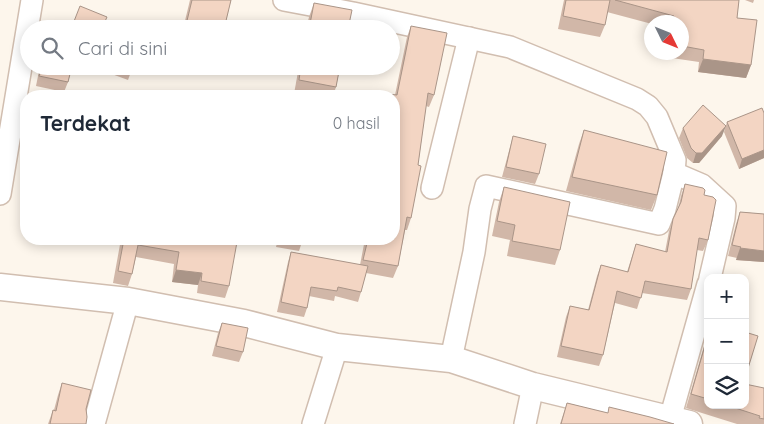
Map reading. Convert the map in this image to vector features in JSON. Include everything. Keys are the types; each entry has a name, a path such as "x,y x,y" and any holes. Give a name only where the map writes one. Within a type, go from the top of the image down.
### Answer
{"street":[{"path":"29,20 32,0"},
{"path":"284,0 385,20"},
{"path":"400,23 510,47 638,99 648,106 657,118 675,160 674,173 658,224 486,186 451,359"},
{"path":"432,188 469,38"},
{"path":"0,194 20,73"},
{"path":"674,173 702,185 725,206 711,274"},
{"path":"0,287 128,300 244,323 337,347 451,359 533,386 682,422 704,305"},
{"path":"94,424 128,300"},
{"path":"313,424 337,347"},
{"path":"525,424 533,386"}],"building":[{"path":"192,0 231,0 226,20 187,20"},
{"path":"566,0 610,0 605,25 563,16"},
{"path":"615,0 739,0 737,18 757,20 751,65 703,59 704,50 689,47 689,15 670,15"},
{"path":"314,3 352,10 350,20 311,20"},
{"path":"80,6 107,17 106,20 75,20"},
{"path":"411,26 447,33 434,95 428,93 418,165 421,166 411,218 407,217 398,266 363,260 367,245 400,245 400,90 398,90"},
{"path":"39,75 70,75 68,82"},
{"path":"300,75 338,75 336,87 299,80"},
{"path":"703,105 726,126 702,153 696,153 691,148 683,128"},
{"path":"762,108 764,113 764,150 742,159 727,122"},
{"path":"584,130 667,152 657,195 572,177"},
{"path":"513,136 546,144 539,174 506,167"},
{"path":"685,184 703,188 705,190 704,195 713,197 716,200 708,240 699,238 691,289 645,281 641,298 617,291 603,355 561,346 570,306 589,310 601,265 628,272 636,244 667,252 673,219 681,202"},
{"path":"504,187 570,202 560,250 512,241 515,225 497,221"},
{"path":"740,212 764,214 764,251 732,245"},
{"path":"123,245 138,245 132,274 118,271"},
{"path":"138,245 236,245 229,286 201,281 202,273 176,270 179,252"},
{"path":"291,252 368,266 361,292 338,287 337,291 311,287 307,308 281,302"},
{"path":"222,323 248,328 243,352 216,346"},
{"path":"749,333 758,336 749,365"},
{"path":"704,349 704,398 691,394"},
{"path":"62,383 91,390 86,409 86,424 50,424 53,410 56,411"},
{"path":"749,385 764,388 764,419 759,418 760,416 738,409 749,409"},
{"path":"567,403 608,413 609,407 674,424 561,424"}]}
